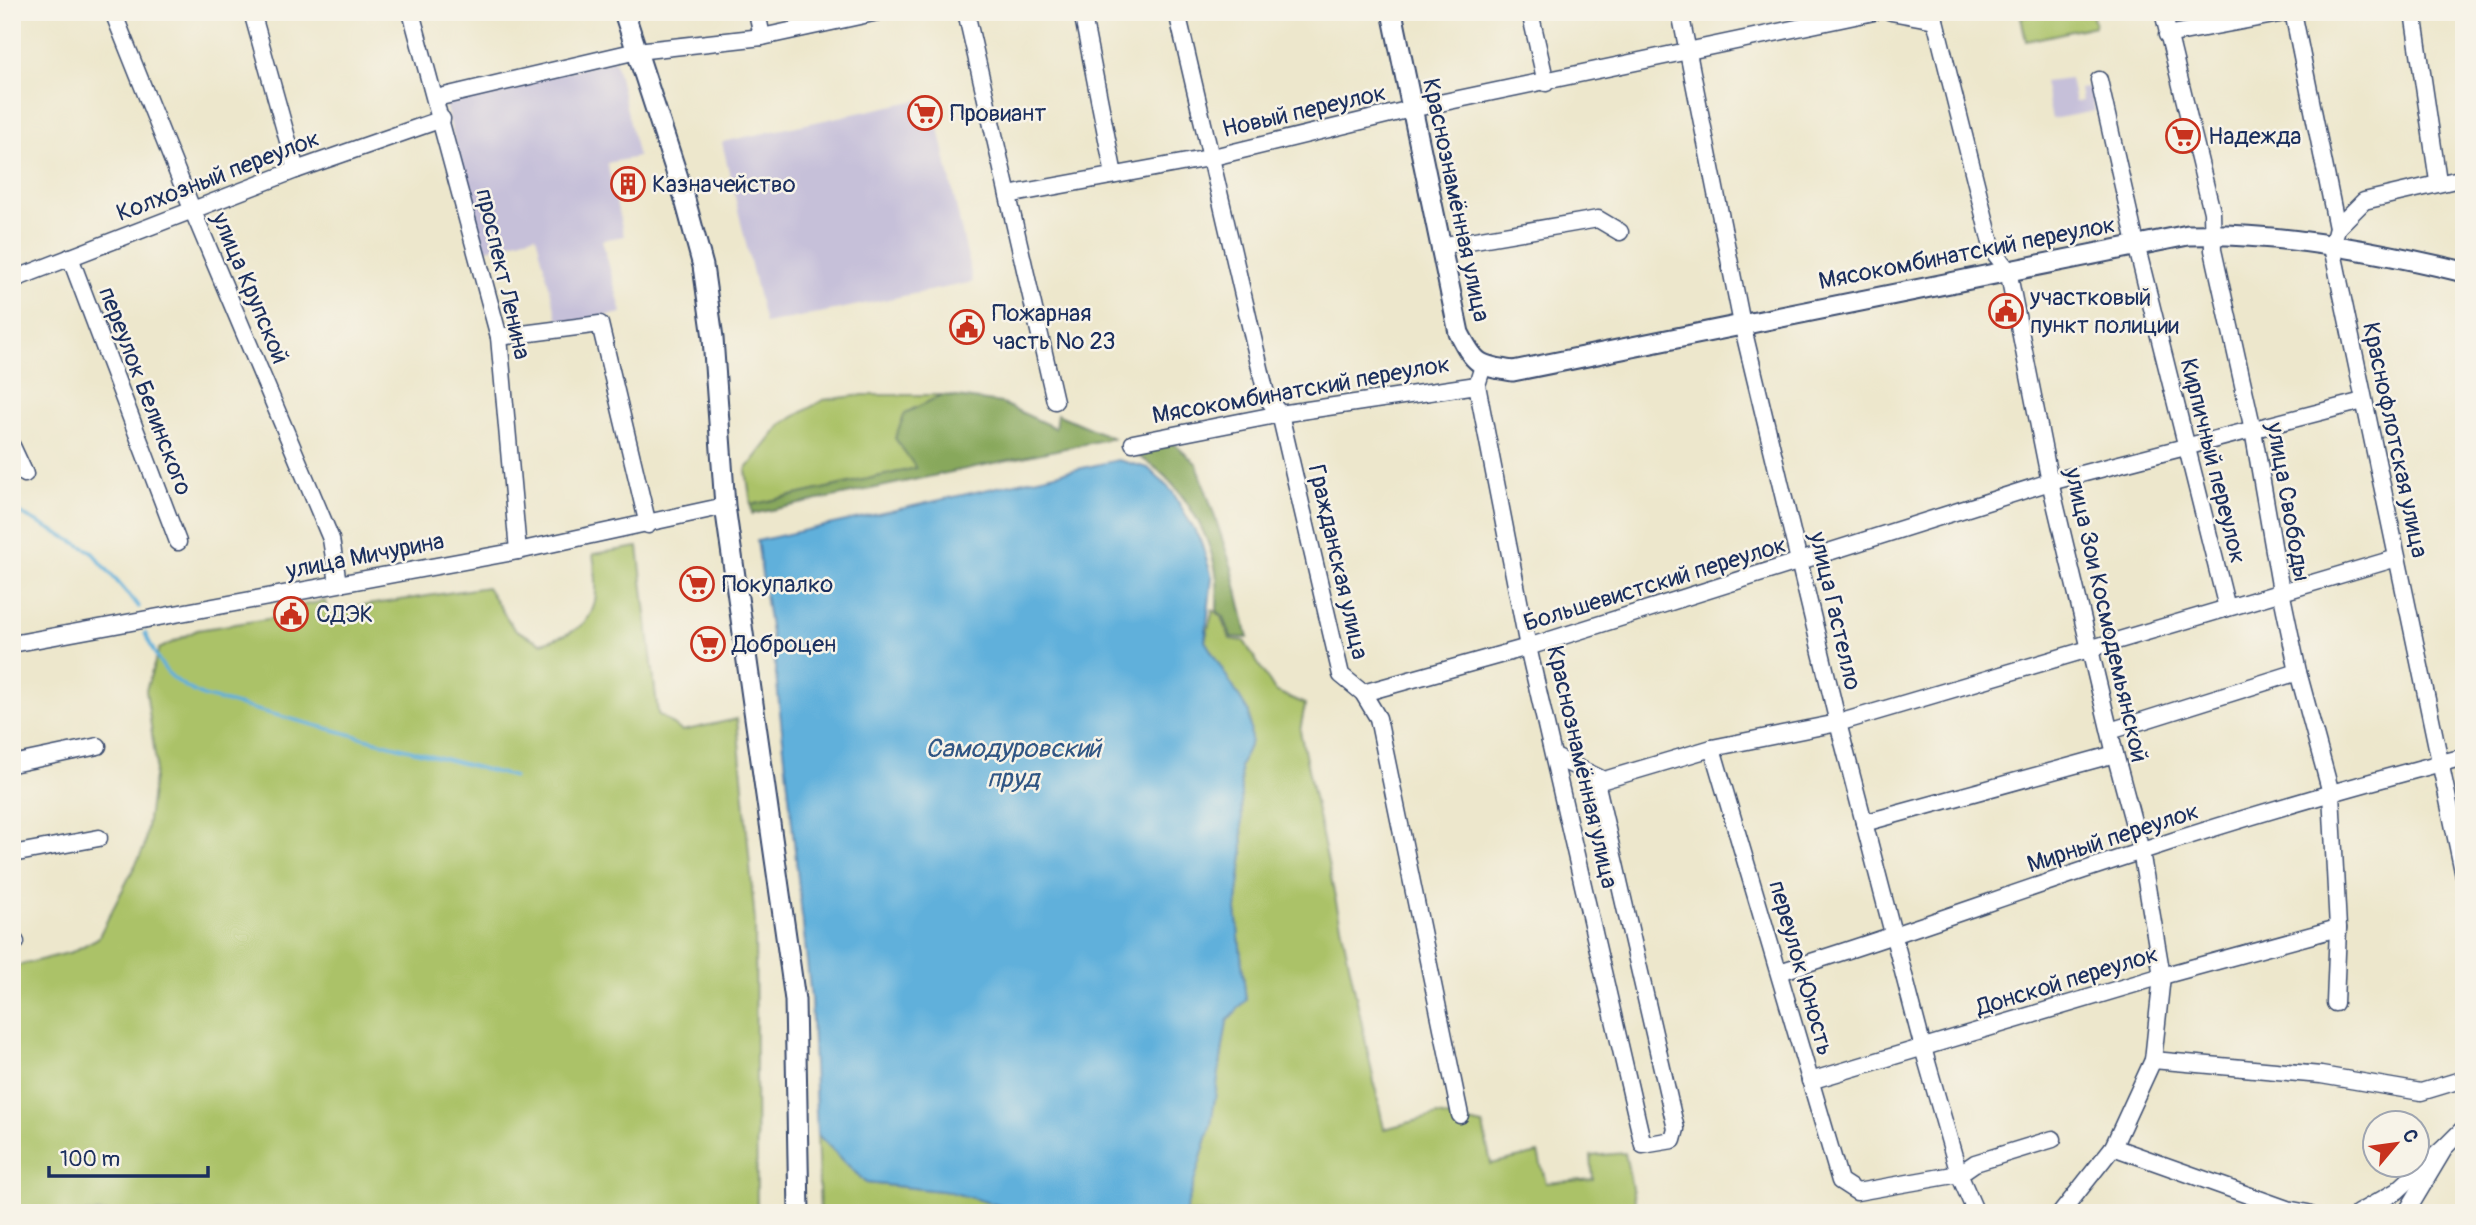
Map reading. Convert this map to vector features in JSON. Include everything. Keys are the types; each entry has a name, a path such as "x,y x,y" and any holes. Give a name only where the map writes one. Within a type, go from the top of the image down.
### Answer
{"main road":[{"path":"624,12 684,196 703,266 713,338 725,506 795,1000 799,1213"},
{"name":"Краснознамённая улица","path":"1392,12 1459,333 1480,376"},
{"name":"Мясокомбинатский переулок","path":"1480,376 2136,244 2214,234 2335,238 2464,272"}],"street":[{"name":"улица Крупской","path":"113,12 192,209 331,539 338,583"},
{"path":"252,12 296,170"},
{"name":"проспект Ленина","path":"411,12 499,337 518,551"},
{"path":"757,12 762,37"},
{"path":"436,98 637,51 762,37 878,12"},
{"path":"966,12 1055,401"},
{"path":"1082,12 1114,175"},
{"name":"Гражданская улица","path":"1177,12 1267,398 1280,415 1341,675 1363,693 1378,718 1460,1115"},
{"path":"1530,12 1545,83"},
{"name":"улица Гастелло","path":"1680,12 1742,324 1838,723 1923,1048 1959,1174 1976,1213"},
{"name":"Новый переулок","path":"1008,195 1209,158 1411,109 1874,12"},
{"path":"1891,12 1934,16"},
{"name":"улица Свободы","path":"2162,12 2212,212 2213,250 2253,430 2298,672 2331,793 2338,928 2335,1003"},
{"path":"2167,35 2291,12"},
{"name":"Краснофлотская улица","path":"2291,12 2335,238 2363,401 2464,876"},
{"path":"2413,12 2438,181"},
{"name":"улица Зои Космодемьянской","path":"1934,16 1993,251 2008,270 2050,482 2141,851 2162,976 2153,1060 2113,1147 2063,1212"},
{"name":"Кирпичный переулок","path":"2099,80 2185,447 2227,608"},
{"name":"Колхозный переулок","path":"12,280 296,170 442,119"},
{"path":"2335,238 2364,201 2438,181 2464,178"},
{"path":"1440,246 1598,219 1620,232"},
{"name":"переулок Белинского","path":"70,257 178,542"},
{"path":"499,337 600,324 648,525"},
{"name":"Мясокомбинатский переулок","path":"1133,443 1480,376"},
{"name":"Краснознамённая улица","path":"1480,376 1528,647 1643,1145 1666,1143 1673,1140 1676,1129 1595,777"},
{"name":"Большевистский переулок","path":"1363,693 1528,647 2050,482 2363,401"},
{"path":"12,446 24,474"},
{"name":"улица Мичурина","path":"12,644 518,551 648,525 725,506"},
{"path":"1555,757 1604,779 1712,748 1838,723 2397,558"},
{"path":"2110,731 2298,672"},
{"path":"12,764 98,746"},
{"name":"переулок Юность","path":"1712,748 1840,1181 1857,1192 1959,1174"},
{"path":"1864,823 2115,754"},
{"name":"Мирный переулок","path":"1779,972 1893,938 2141,851 2331,793 2464,757"},
{"path":"12,854 99,838"},
{"name":"Донской переулок","path":"1810,1081 2162,976 2338,928"},
{"path":"2153,1060 2321,1075 2421,1092 2464,1079"},
{"path":"2358,1213 2397,1191 2464,1128"},
{"path":"1959,1174 1975,1163 2053,1139"},
{"path":"2406,1213 2446,1146"},
{"path":"2113,1147 2287,1209 2308,1213"}],"shaded area":[{"path":"615,60 638,157 607,163 624,236 602,240 622,313 559,324 536,235 484,250 444,101"},
{"path":"2070,79 2075,102 2082,101 2080,89 2090,86 2095,111 2052,119 2044,82"},
{"path":"932,97 973,282 765,324 722,142"}],"green space":[{"path":"2044,12 2092,12 2095,26 2026,41 2021,17"},
{"path":"863,395 942,395 905,413 917,468 751,505 746,470 782,424 823,400"},
{"path":"942,395 1001,403 1055,428 1057,414 1113,438 752,514 751,505 916,468 895,438 905,413"},
{"path":"1173,443 1197,464 1232,568 1248,638 1231,637 1224,617 1217,611 1214,561 1190,508 1166,477 1136,455 1137,451"},
{"path":"638,547 658,714 682,731 737,719 755,922 757,1213 12,1213 12,967 72,952 98,938 144,848 156,763 146,690 159,649 197,630 274,618 273,611 325,601 327,611 487,587 514,629 541,643 574,630 591,613 596,589 593,554"},
{"path":"1213,610 1222,617 1230,639 1244,641 1275,691 1305,704 1300,731 1384,1129 1438,1115 1483,1125 1491,1164 1538,1153 1546,1183 1593,1179 1591,1156 1625,1153 1637,1213 1185,1213 1211,1123 1227,1021 1246,1000 1236,910 1243,854 1240,766 1251,741 1249,714 1205,641"},
{"path":"817,1134 866,1183 951,1192 1027,1213 820,1213"}],"water":[{"name":"Самодуровский пруд","path":"1118,460 1148,468 1172,491 1201,542 1212,577 1205,641 1249,713 1251,741 1240,766 1243,854 1236,910 1246,1000 1227,1021 1211,1124 1185,1213 1027,1213 950,1192 866,1183 817,1134 811,999 773,647 757,541"}],"waterway":[{"path":"12,509 91,551 139,607"},
{"path":"145,633 166,671 181,684 203,696 514,777"}],"place":[{"name":"Провиант","path":"925,113"},
{"name":"Надежда","path":"2183,136"},
{"name":"Казначейство","path":"628,184"},
{"name":"участковый пункт полиции","path":"2006,311"},
{"name":"Пожарная часть № 23","path":"967,327"},
{"name":"Покупалко","path":"697,584"},
{"name":"СДЭК","path":"291,614"},
{"name":"Доброцен","path":"708,644"}]}
